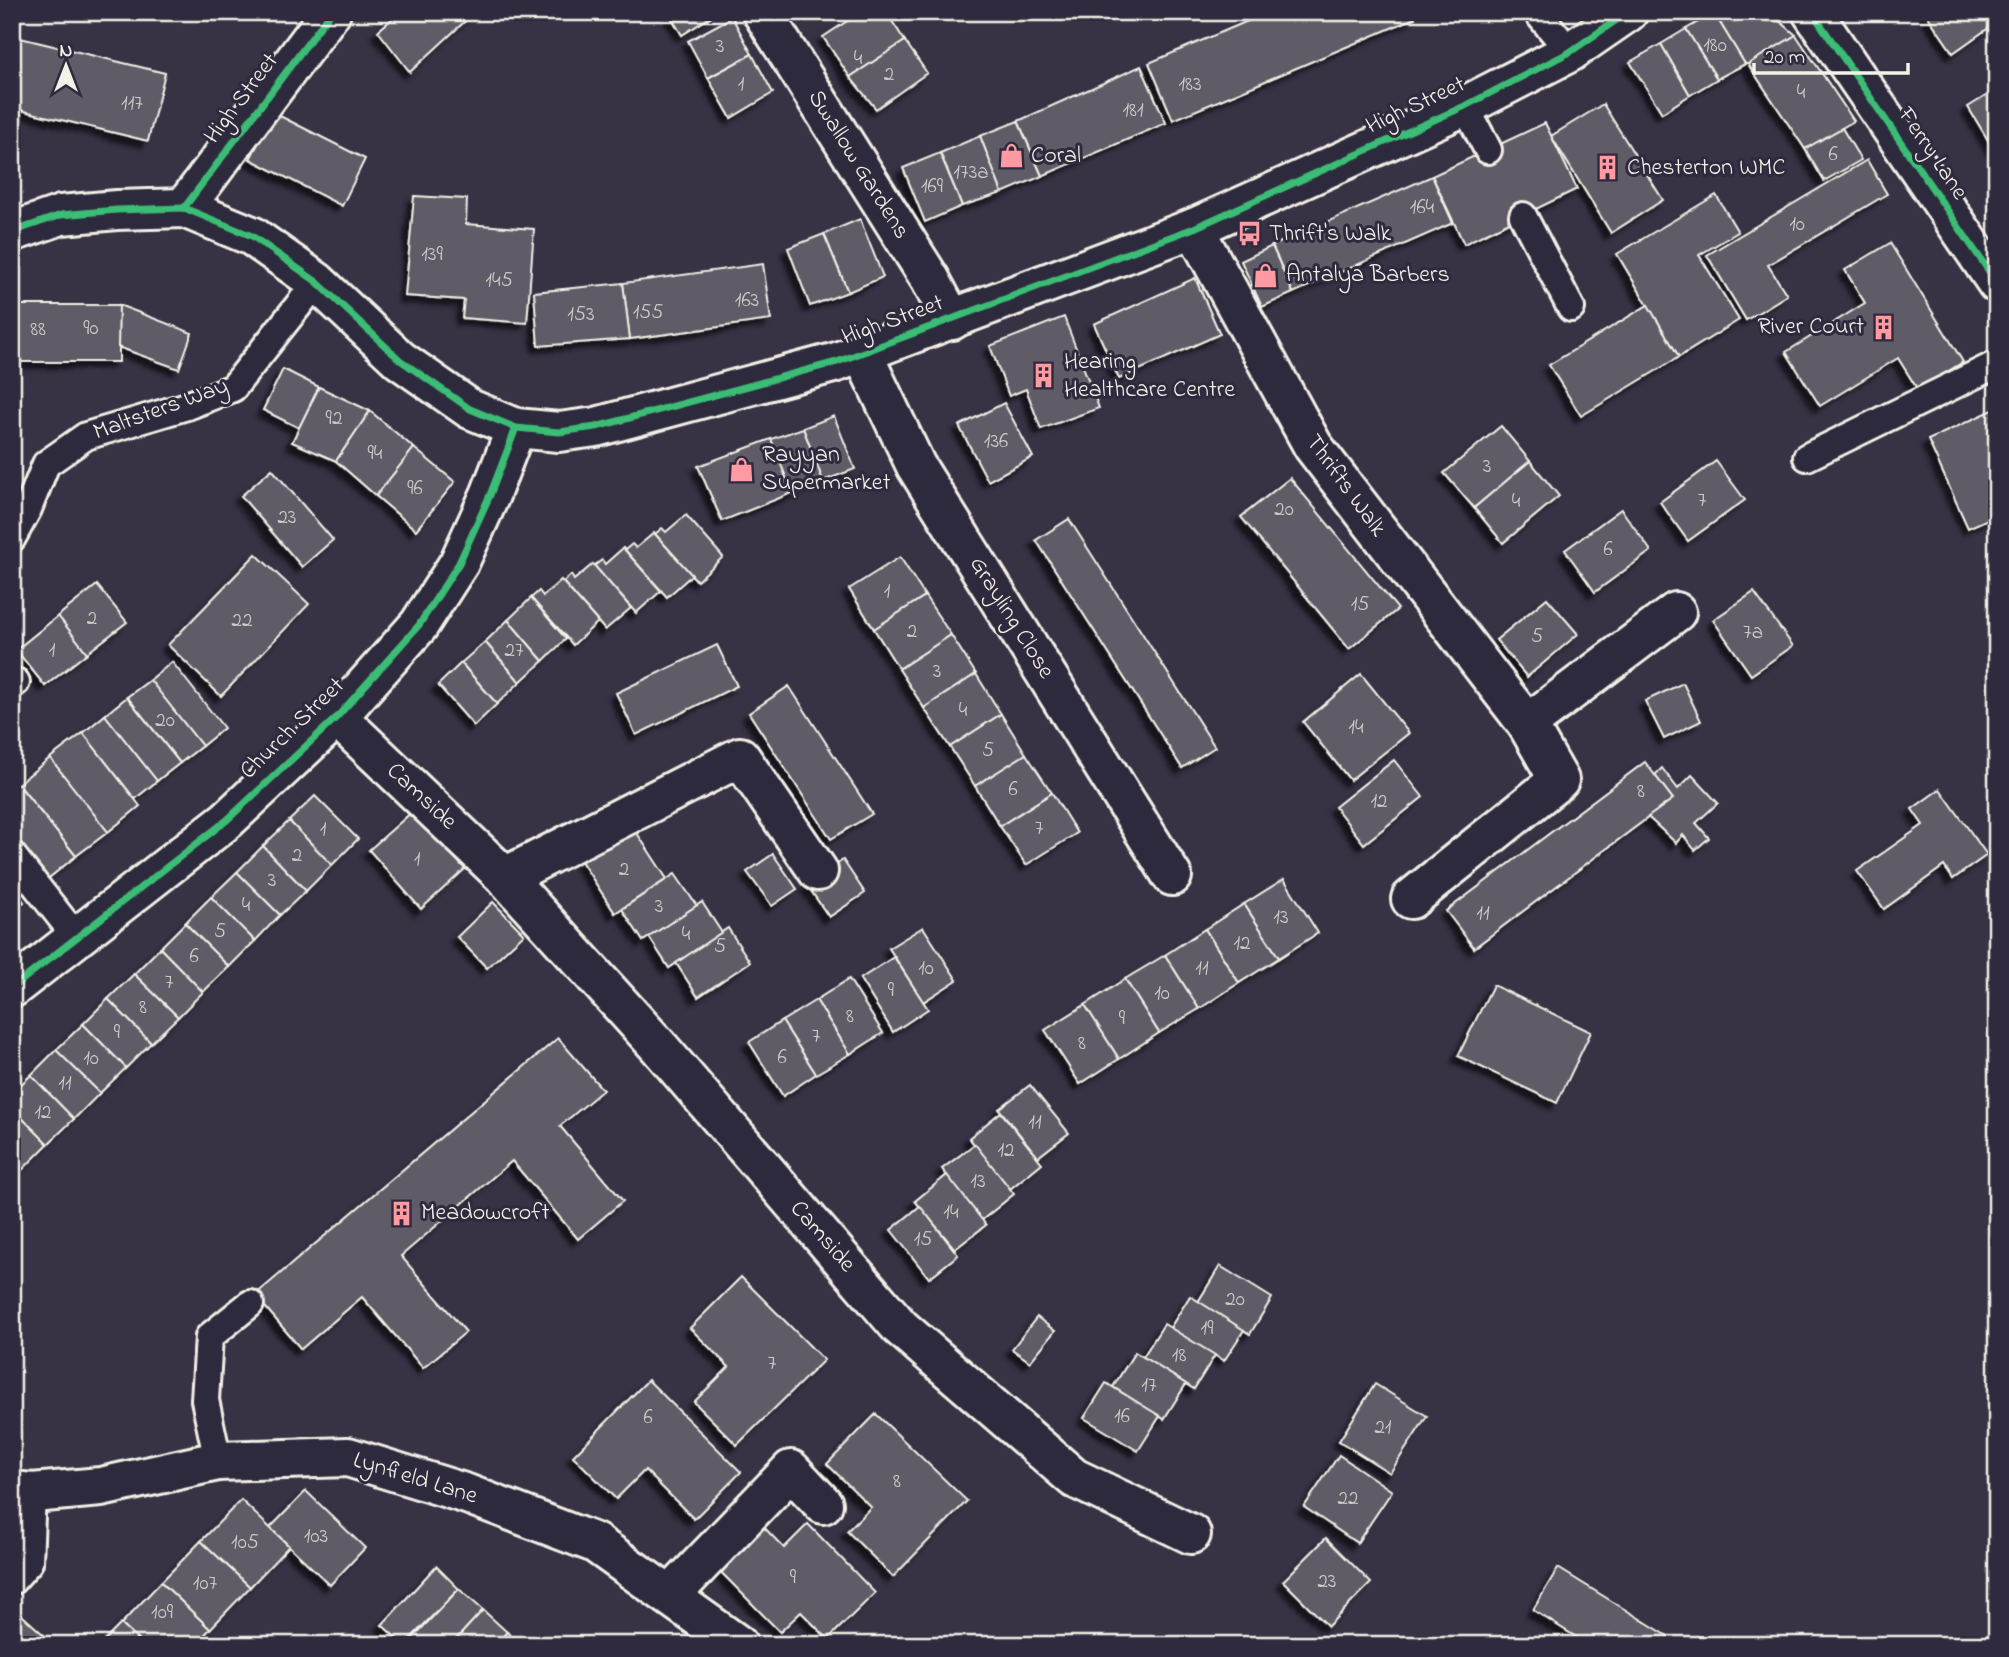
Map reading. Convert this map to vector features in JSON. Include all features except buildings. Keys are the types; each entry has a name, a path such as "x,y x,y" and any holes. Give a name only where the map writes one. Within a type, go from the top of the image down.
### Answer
{"street":[{"name":"High Street","path":"184,208 331,12"},
{"name":"Swallow Gardens","path":"762,12 930,279 952,320"},
{"name":"High Street","path":"12,232 61,215 184,208 252,236 317,282 400,360 470,409 516,428 559,432 596,427 862,353 1194,228 1465,106 1570,52 1628,12"},
{"name":"Ferry Lane","path":"1812,12 1997,283"},
{"name":"Thrifts Walk","path":"1194,228 1313,446 1527,724 1559,780 1411,899"},
{"name":"Grayling Close","path":"862,353 916,466 1172,876"},
{"name":"Church Street","path":"12,988 228,820 337,717 419,625 459,564 516,428"},
{"path":"1527,724 1676,612"},
{"name":"Camside","path":"337,717 505,877 660,1048 900,1327 1074,1478 1191,1534"},
{"path":"505,877 740,757 818,871"},
{"name":"Lynfield Lane","path":"22,1492 101,1487 218,1461 348,1457 467,1494 595,1542 738,1645"},
{"path":"670,1596 790,1470 823,1504"}],"lane":[{"path":"1537,12 1570,52"},
{"path":"1465,106 1488,150"},
{"path":"1522,216 1571,308"},
{"name":"Maltsters Way","path":"12,538 28,509 46,464 86,436 187,406 233,388 317,282"},
{"path":"1808,457 1997,364"},
{"path":"12,855 77,938"},
{"path":"218,1461 205,1400 209,1337 250,1304"},
{"path":"12,1581 29,1562 22,1492"}],"cycle path":[{"path":"184,208 331,12"},
{"path":"12,232 61,215 184,208 252,236 317,282 400,360 470,409 516,428 559,432 596,427 837,362 1194,228 1465,106 1570,52 1628,12"},
{"path":"1812,12 1997,283"},
{"path":"12,988 227,820 337,717 419,625 459,563 490,495 516,428"}],"place":[{"name":"Coral","path":"1011,156"},
{"name":"Chesterton WMC","path":"1607,168"},
{"name":"Thrift's Walk","path":"1249,234"},
{"name":"Antalya Barbers","path":"1266,275"},
{"name":"River Court","path":"1884,327"},
{"name":"Hearing Healthcare Centre","path":"1044,376"},
{"name":"Rayyan Supermarket","path":"742,469"},
{"name":"Meadowcroft","path":"401,1213"}]}
